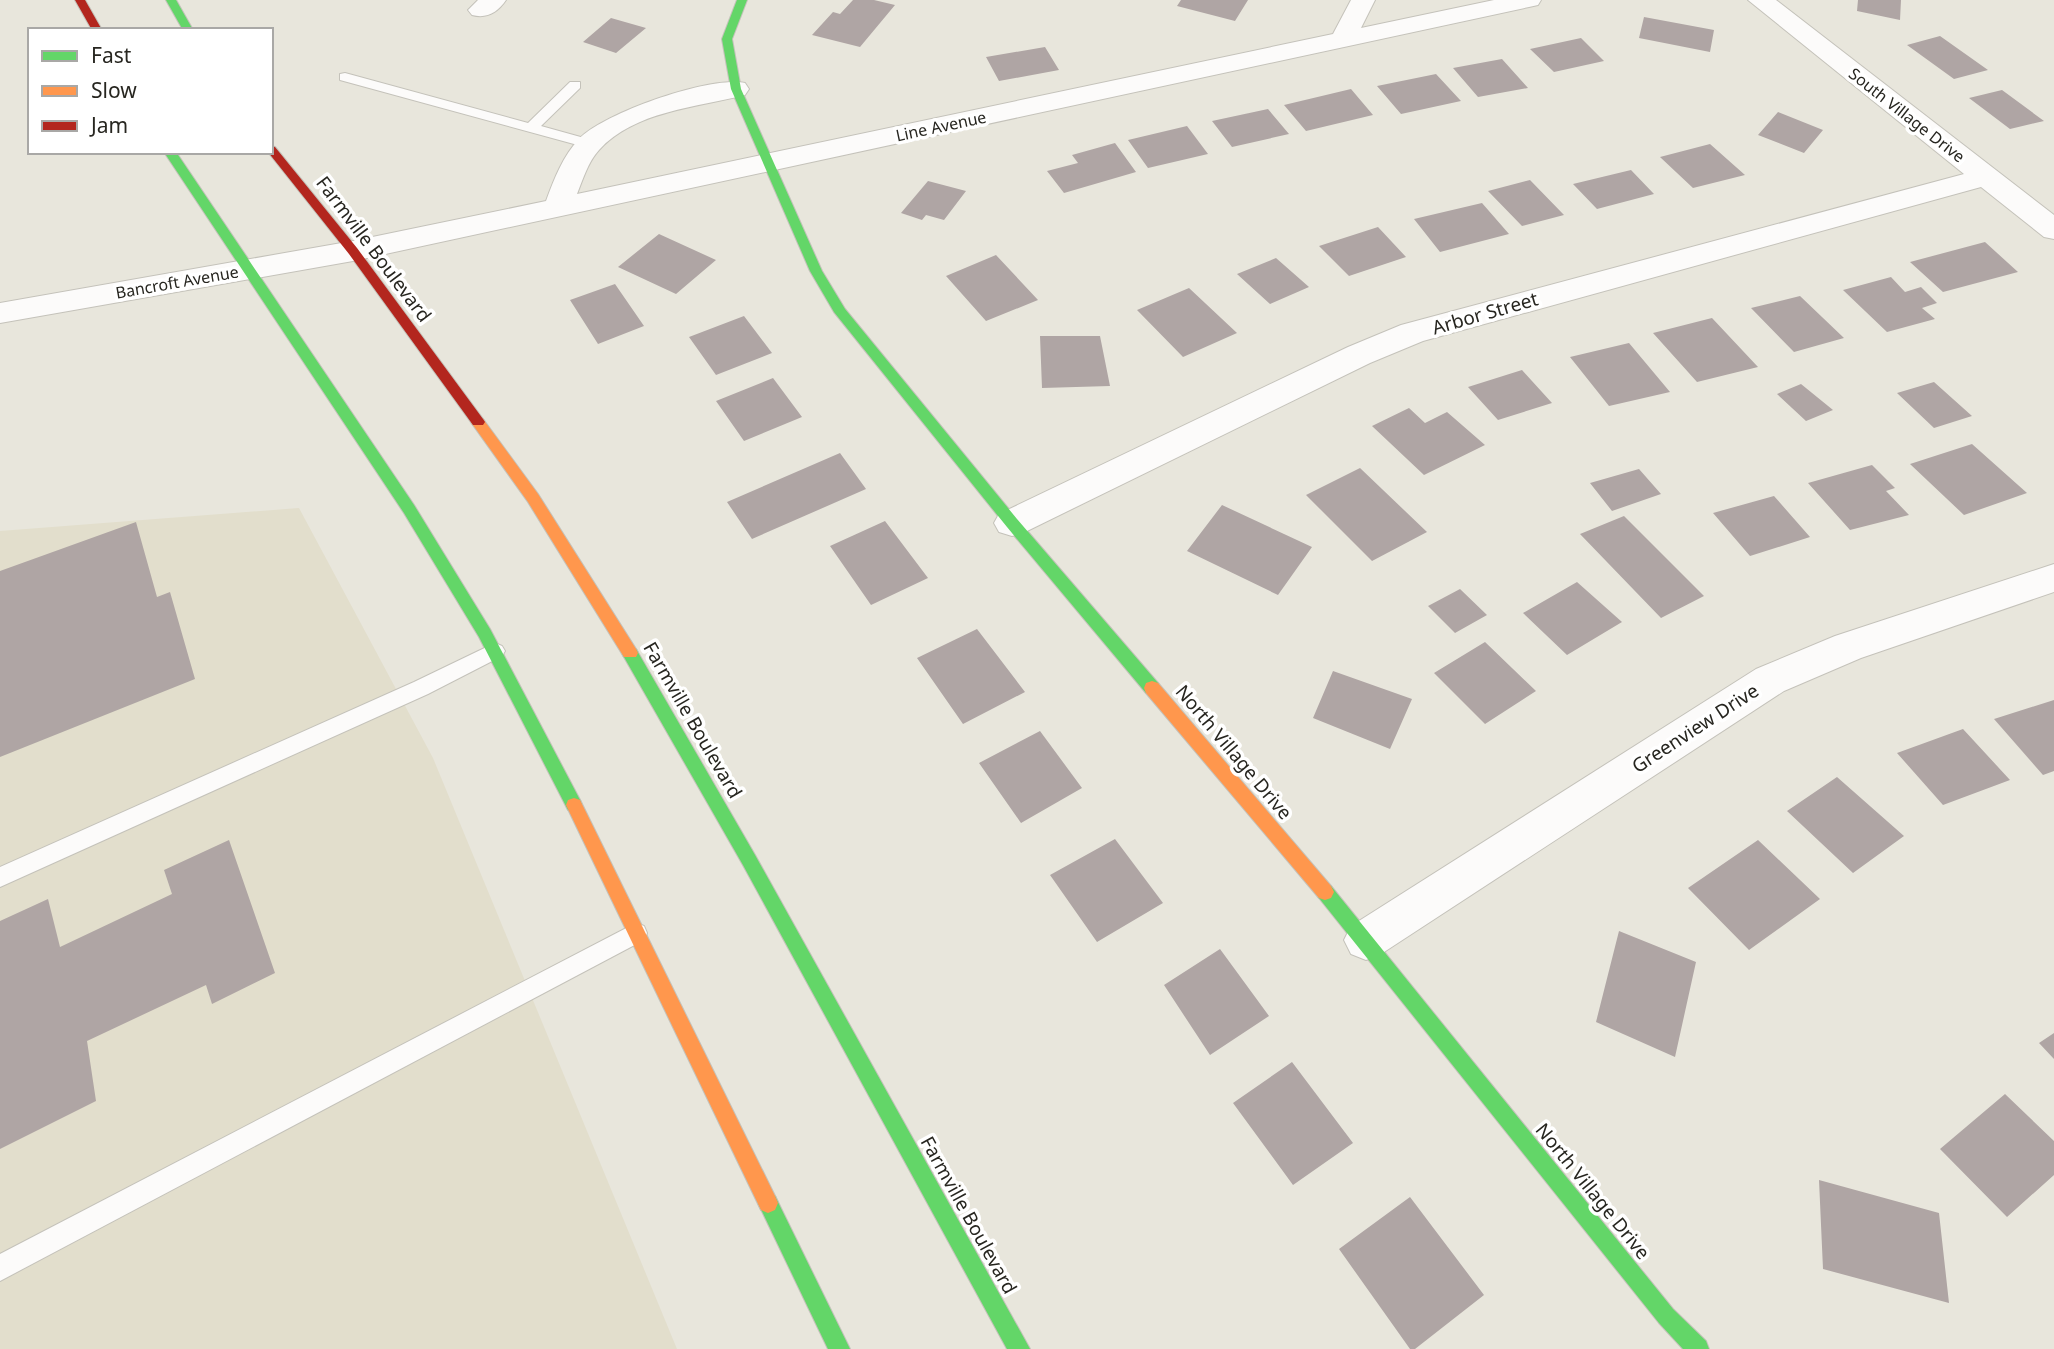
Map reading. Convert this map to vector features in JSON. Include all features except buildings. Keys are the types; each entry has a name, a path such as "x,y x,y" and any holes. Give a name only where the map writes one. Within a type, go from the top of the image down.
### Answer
{"main road":[{"path":"80,0 96,28"},
{"path":"171,0 187,28"},
{"name":"North Village Drive","path":"741,0 727,39 736,89 816,271 840,312 1012,523 1366,940 1666,1316 1698,1349"},
{"name":"Farmville Boulevard","path":"273,151 354,251 533,498 639,668 749,860 1019,1349"},
{"path":"171,154 409,509 495,651 839,1349"}],"street":[{"path":"1343,39 1363,0"},
{"name":"Line Avenue","path":"354,251 558,205 1529,0"},
{"name":"South Village Drive","path":"1759,0 2054,230"},
{"path":"558,205 575,164 590,144 604,132 659,107 736,89"},
{"name":"Arbor Street","path":"1012,523 1359,355 1412,333 1986,177"},
{"name":"Bancroft Avenue","path":"0,313 354,251"},
{"name":"Greenview Drive","path":"1366,940 1770,680 1848,647 2054,578"}],"lane":[{"path":"345,77 590,144"},
{"path":"531,128 575,85"},
{"path":"0,877 421,688 495,651"},
{"path":"0,1268 636,933"}],"shaded area":[{"path":"299,508 433,758 677,1349 0,1349 0,531"}],"traffic: fast":[{"path":"171,0 187,28"},
{"path":"742,0 727,39 736,89 816,271 840,312 1012,523 1152,688"},
{"path":"171,154 409,509 485,633 574,805"},
{"path":"630,653 749,860 1019,1349"},
{"path":"1325,892 1666,1316 1698,1349"},
{"path":"768,1203 839,1349"}],"traffic: slow":[{"path":"478,422 533,498 630,653"},
{"path":"1152,688 1325,892"},
{"path":"574,805 768,1203"}],"traffic: jam":[{"path":"80,0 96,28"},
{"path":"273,151 353,251 478,422"}]}
